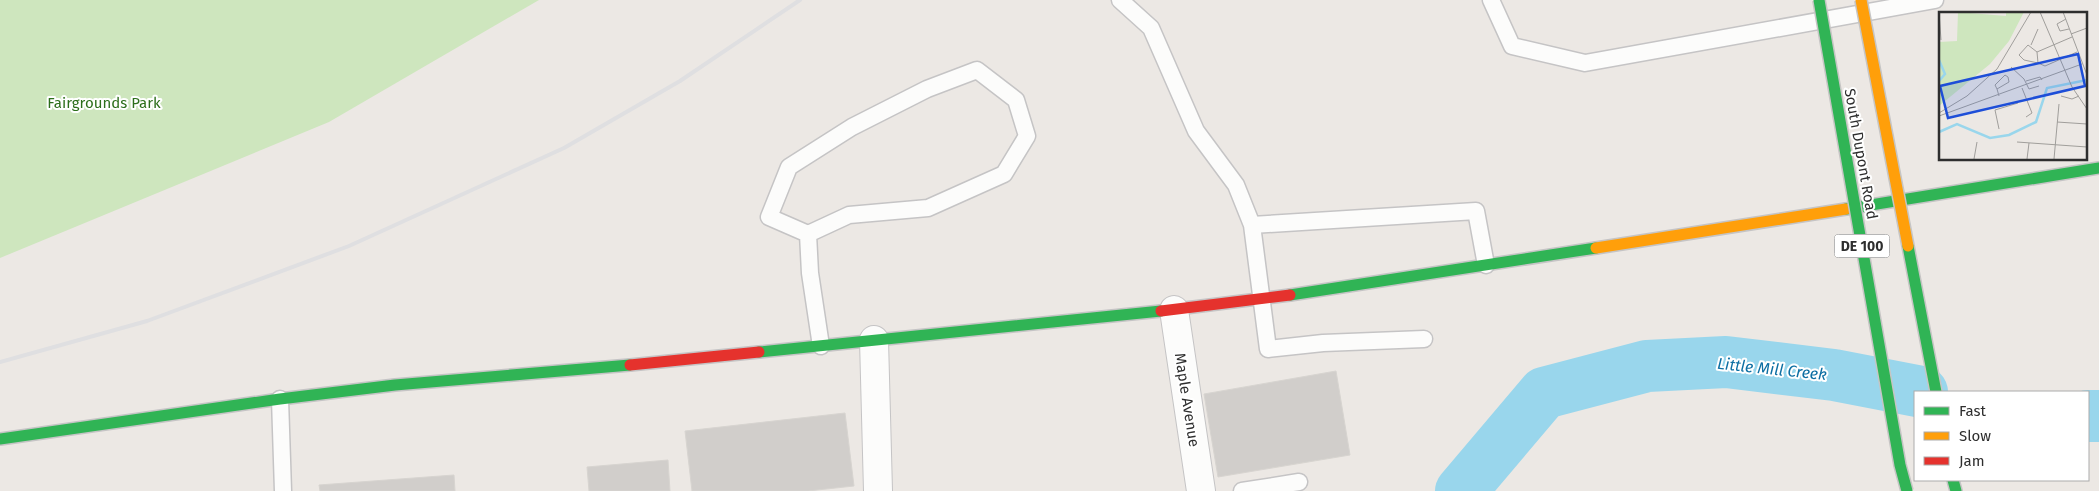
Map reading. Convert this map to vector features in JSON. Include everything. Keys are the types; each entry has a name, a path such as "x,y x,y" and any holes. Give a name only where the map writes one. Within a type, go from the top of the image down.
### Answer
{"street":[{"name":"South Dupont Road","path":"1819,0 1906,491"},
{"name":"South Dupont Road","path":"1861,0 1936,391"},
{"path":"0,439 280,399 396,385 694,359 1174,310 1261,299 2099,168"},
{"name":"Maple Avenue","path":"1174,310 1201,491"},
{"path":"874,340 878,491"}],"lane":[{"path":"1120,0 1151,28 1196,131 1236,185 1252,224 1268,349 1322,343 1424,339"},
{"path":"1491,0 1512,46 1585,63 1935,0"},
{"path":"977,70 1016,100 1026,136 1004,174 928,208 850,215 808,234 769,217 790,167 797,162 852,127 927,90 977,70"},
{"path":"1252,224 1476,211 1486,265"},
{"path":"808,234 810,273 821,346"},
{"path":"280,399 283,491"},
{"path":"1242,491 1299,482"}],"green space":[{"name":"Fairgrounds Park","path":"0,0 539,0 329,122 0,258"}],"building":[{"path":"1336,371 1350,455 1218,477 1204,394"},
{"path":"845,413 854,486 808,491 692,491 685,431"},
{"path":"668,460 670,491 589,491 587,467"},
{"path":"454,475 455,491 320,491 319,485"}],"waterway":[{"name":"Little Mill Creek","path":"1461,491 1544,393 1647,366 1726,362 1834,375 1917,391"},
{"name":"Little Mill Creek","path":"2089,416 2099,416"}],"railway":[{"path":"0,362 147,321 349,246 564,148 680,81 800,0"}],"traffic: fast":[{"path":"1819,0 1900,465 1907,491"},
{"path":"1846,209 2099,168"},
{"path":"1908,246 1936,391"},
{"path":"1290,295 1596,248"},
{"path":"759,352 1161,311"},
{"path":"0,439 280,399 395,385 630,365"},
{"path":"1953,481 1956,491"}],"traffic: slow":[{"path":"1861,0 1908,246"},
{"path":"1596,248 1846,209"}],"traffic: jam":[{"path":"1161,311 1290,295"},
{"path":"630,365 759,352"}]}
